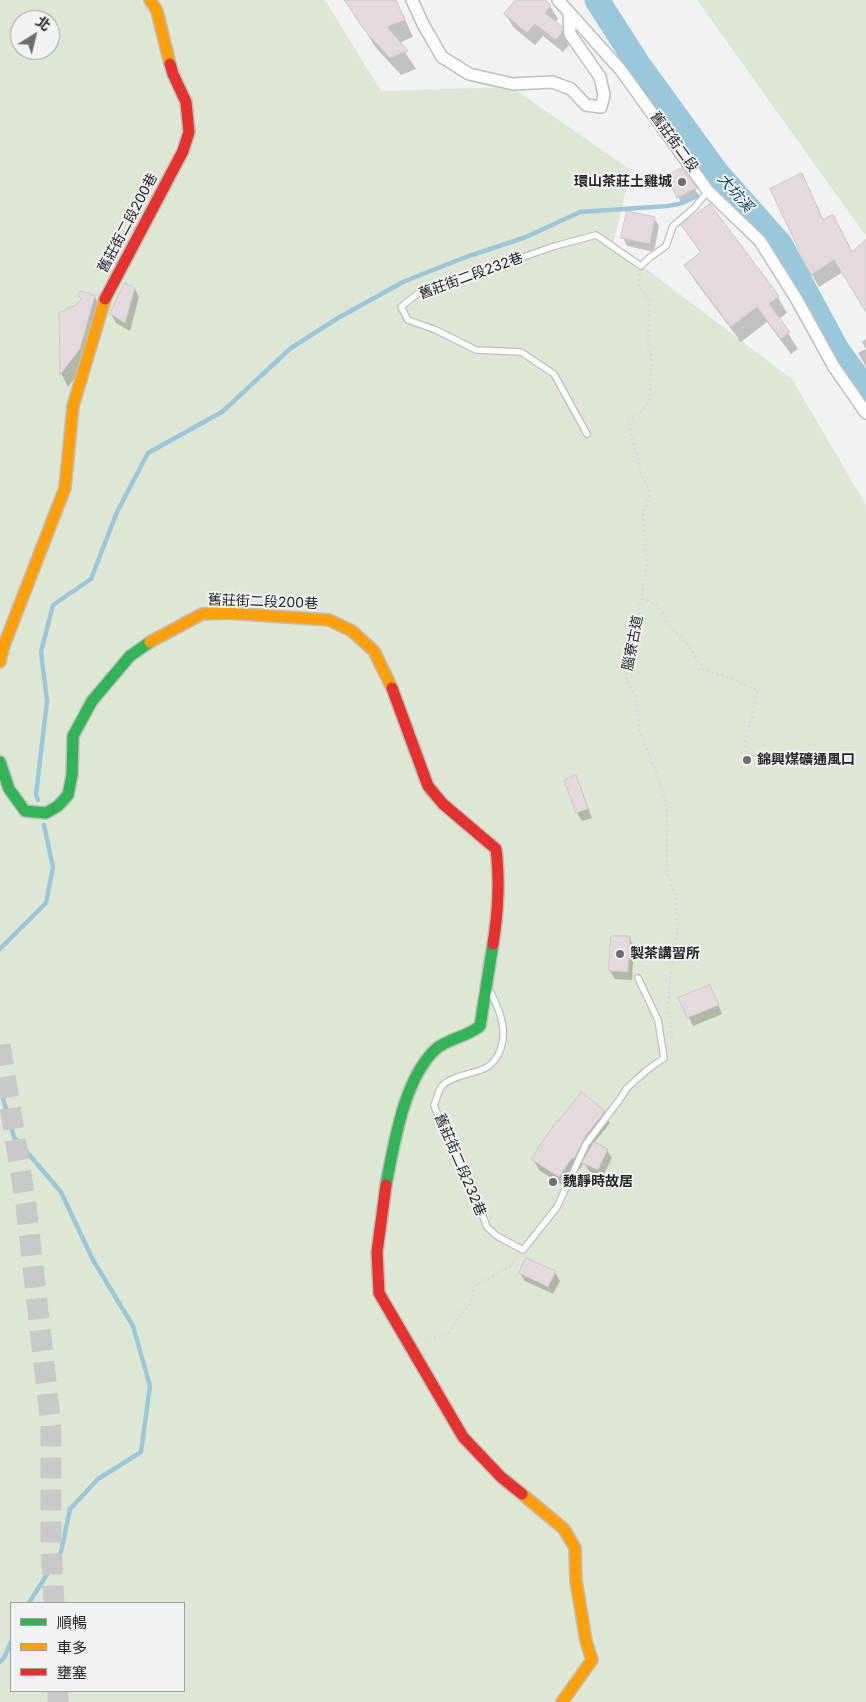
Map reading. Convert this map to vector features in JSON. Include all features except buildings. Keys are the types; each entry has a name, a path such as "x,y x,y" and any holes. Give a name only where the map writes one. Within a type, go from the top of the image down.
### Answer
{"street":[{"name":"舊莊街二段200巷","path":"0,662 3,648 65,488 73,406 102,305 183,151 189,132 186,102 173,74 158,11 150,0"},
{"path":"412,0 442,57 469,74 513,84 552,82 571,89 586,105 601,107 604,95 600,77 570,34 569,13"},
{"name":"舊莊街二段","path":"558,0 620,70 706,188 760,241 797,300 834,366 866,413"},
{"name":"舊莊街二段200巷","path":"0,762 9,789 25,811 46,813 58,806 68,794 72,775 73,736 92,701 130,656 156,638 202,614 227,613 329,620 352,631 374,651 395,694 428,786 443,804 496,849 498,866 497,920 480,1026 473,1032 437,1048 420,1067 399,1120 384,1196 377,1252 379,1293 413,1350"},
{"path":"413,1350 463,1437 501,1477 564,1529 575,1548 576,1581 586,1641 592,1660 562,1702"}],"lane":[{"path":"641,266 666,246 674,226 694,208 706,188"},
{"name":"舊莊街二段232巷","path":"588,434 554,374 521,352 476,350 436,330 408,320 401,307 417,294 555,246 596,235 641,266"},
{"path":"519,1248 523,1250 556,1207 586,1144 627,1088 664,1058 658,1020 638,978"},
{"name":"舊莊街二段232巷","path":"487,984 498,1007 504,1028 503,1046 494,1061 483,1070 462,1074 442,1086 434,1104 440,1121 467,1176 487,1227 497,1236 519,1248"}],"path":[{"name":"腦寮古道","path":"641,266 638,286 650,299 648,344 652,359 650,398 643,410 628,420 642,474 650,493 642,516 647,566 626,679 636,698 639,730 657,773 667,807 667,872 676,897 677,932 676,957 671,966 668,1009 672,1038 664,1058"},
{"path":"642,598 657,605 671,627 688,646 704,670 730,678 758,690 745,741 745,758"},
{"path":"413,1350 430,1339 447,1335 457,1319 470,1304 475,1286 512,1266 519,1248"}],"green space":[{"path":"0,0 325,0 381,91 511,87 631,170 613,244 792,379 866,505 866,1702 0,1702"},
{"path":"697,0 866,0 866,236"}],"waterway":[{"name":"大坑溪","path":"597,0 638,64 717,173 780,244 836,348 866,390"},
{"name":"大坑溪","path":"713,176 717,173"},
{"path":"38,800 36,795 47,701 41,652 53,605 91,579 117,512 148,453 222,412 291,348 338,318 405,281 466,257 526,237 580,212 667,206 679,204 697,196"},
{"path":"0,949 46,903 53,867 44,825"},
{"path":"0,1088 14,1137 61,1192 93,1260 133,1326 150,1386 141,1452 98,1479 70,1509 61,1552 30,1602"},
{"path":"0,1662 4,1658 10,1644"}],"tunnel":[{"path":"0,1045 26,1205 51,1426 51,1543 54,1602"},
{"path":"58,1692 58,1702"}],"traffic: fast":[{"path":"0,762 9,789 25,811 46,813 58,806 68,795 72,775 73,736 92,701 130,656 150,642"},
{"path":"386,1185 402,1112 408,1094 425,1061 436,1049 480,1026 493,944"}],"traffic: slow":[{"path":"150,0 157,11 170,64"},
{"path":"0,662 3,648 65,488 73,406 105,299"},
{"path":"150,642 202,614 227,613 329,620 352,631 374,651 392,688"},
{"path":"522,1494 564,1529 575,1548 576,1581 586,1641 592,1660 562,1702"}],"traffic: jam":[{"path":"105,299 183,151 189,132 186,102 170,64"},
{"path":"392,688 428,786 443,804 496,849 498,897 493,944"},
{"path":"386,1185 377,1252 379,1293 463,1437 501,1477 522,1494"}],"place":[{"name":"環山茶莊土雞城","path":"682,182"},
{"name":"錦興煤礦通風口","path":"747,760"},
{"name":"製茶講習所","path":"620,954"},
{"name":"魏靜時故居","path":"553,1182"}]}
